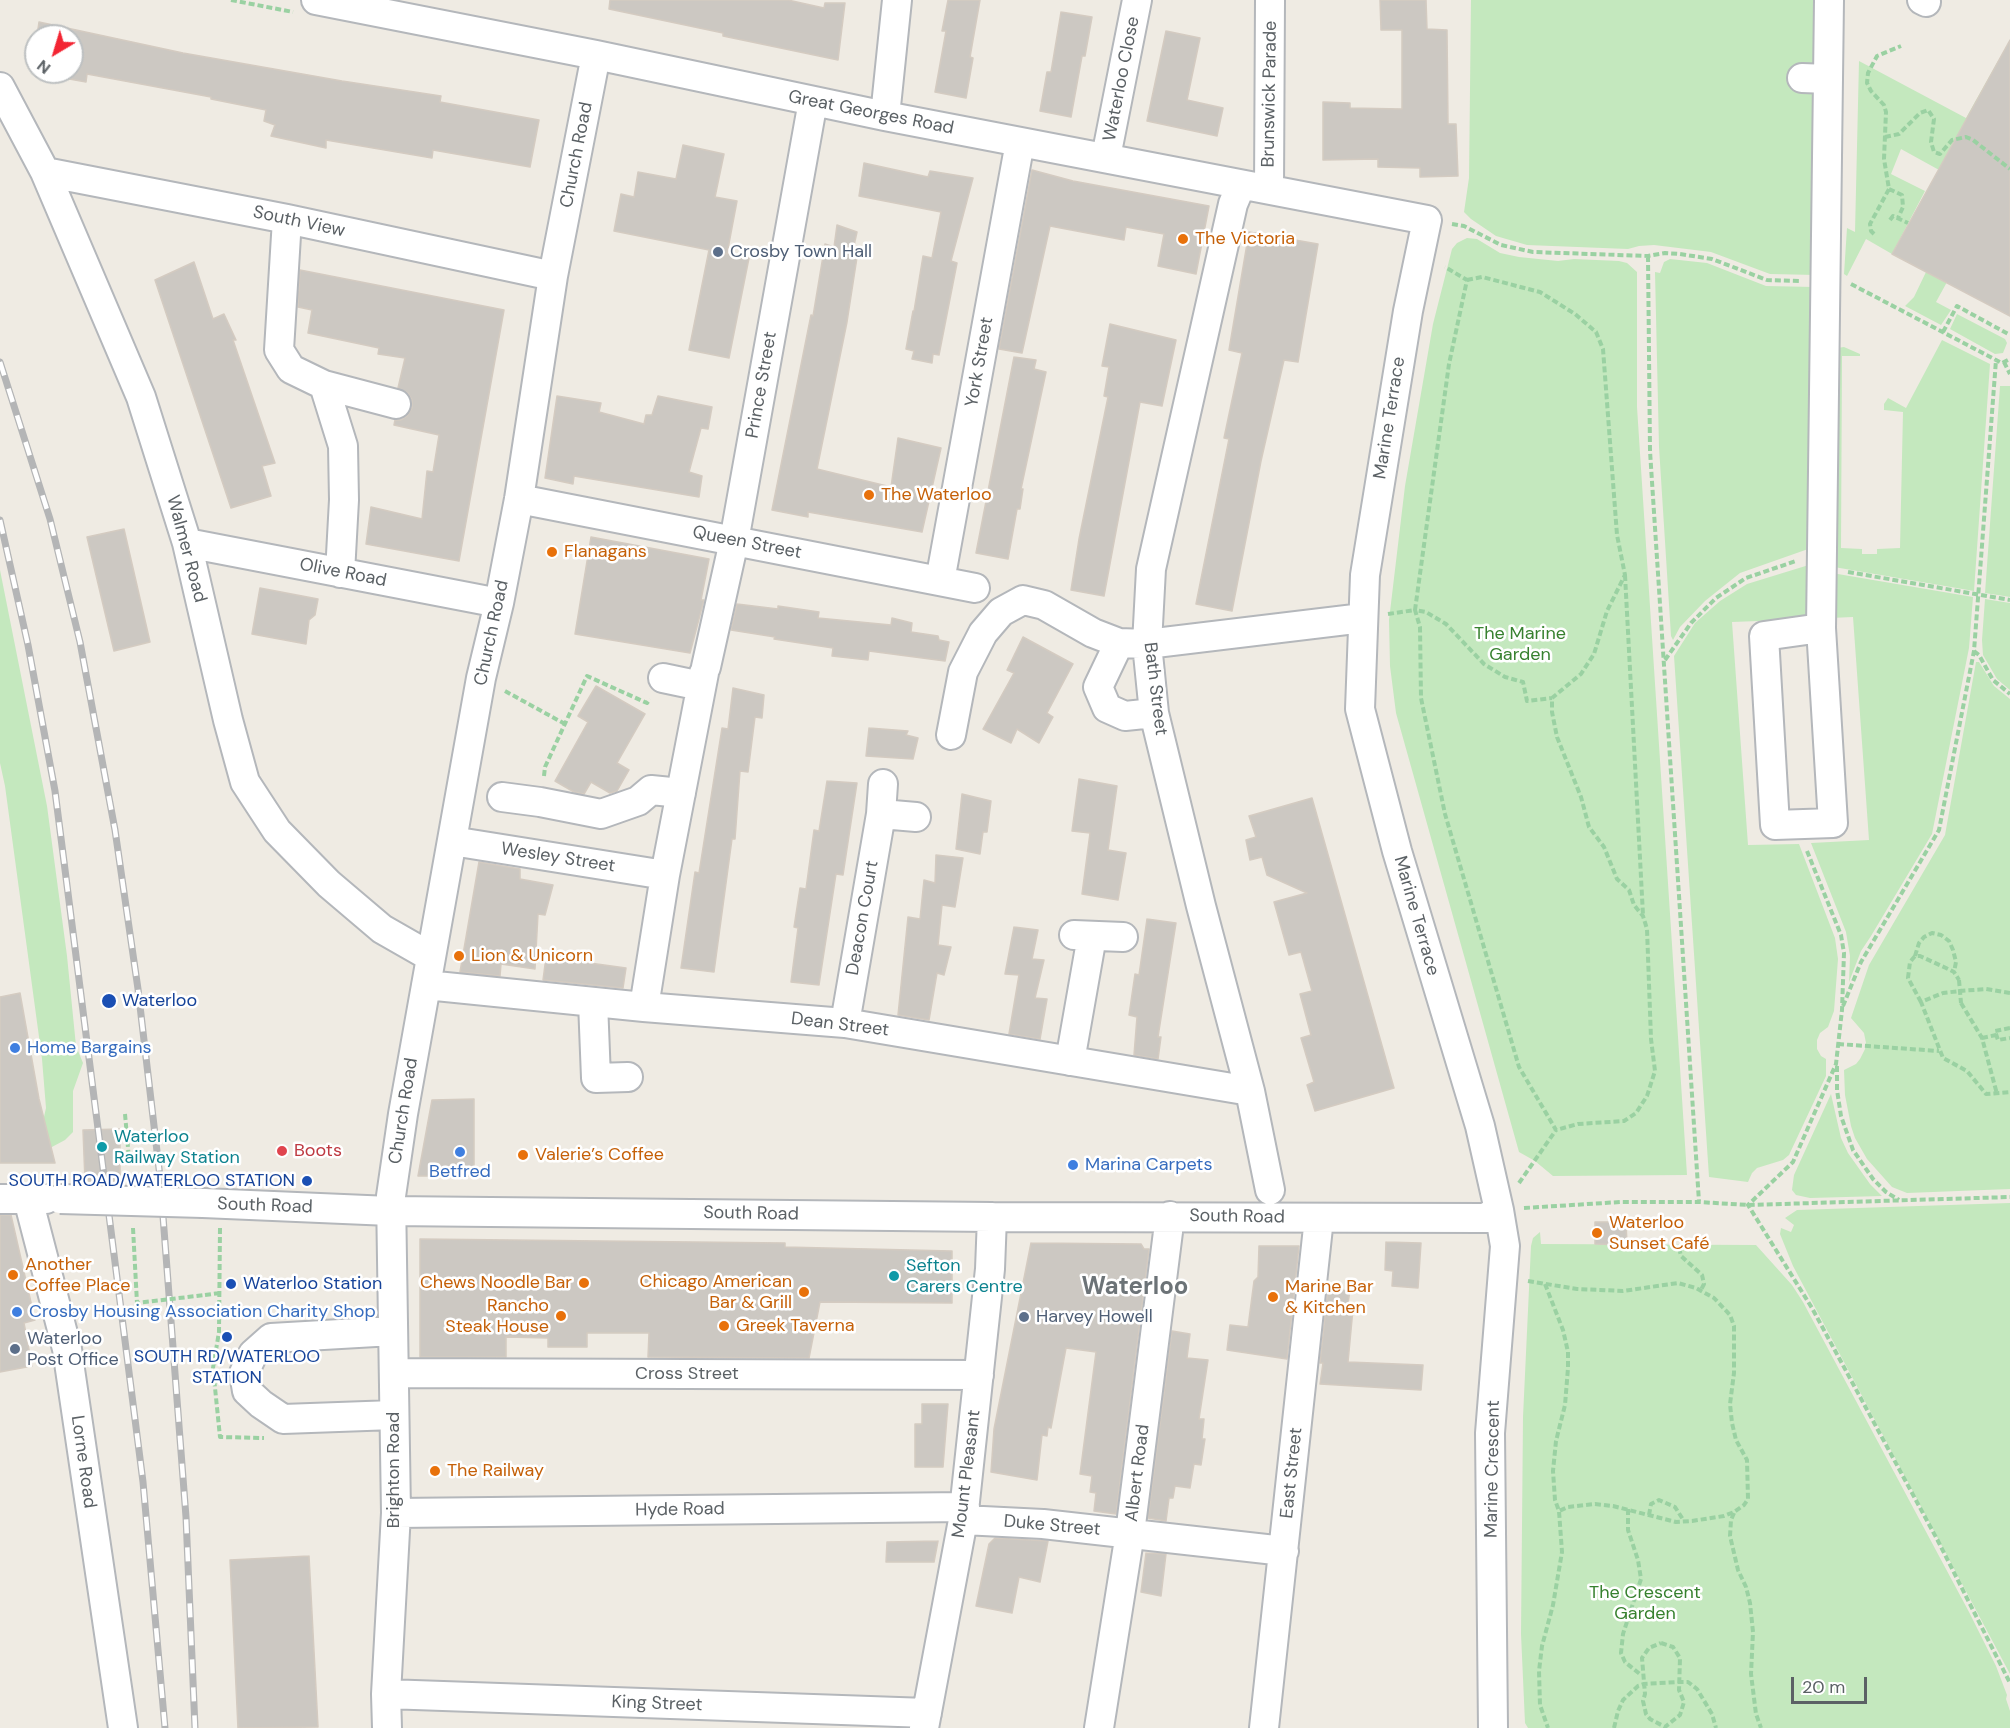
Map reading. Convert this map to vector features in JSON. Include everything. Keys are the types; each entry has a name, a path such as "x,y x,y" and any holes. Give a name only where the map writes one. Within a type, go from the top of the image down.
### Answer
{"street":[{"name":"Great Georges Road","path":"316,0 885,116 1427,220"},
{"path":"885,116 897,0"},
{"name":"Waterloo Close","path":"1106,157 1137,0"},
{"name":"Brunswick Parade","path":"1255,187 1270,0"},
{"path":"1821,628 1764,636 1775,825 1833,824 1821,628 1825,282 1815,78 1829,0"},
{"name":"Church Road","path":"390,1211 403,1114 426,985 481,678 499,603 519,499 553,276 596,56"},
{"name":"Walmer Road","path":"0,87 45,172 141,397 187,543 228,720 245,782 277,831 329,884 382,929 431,957"},
{"name":"Prince Street","path":"704,675 734,541 813,101"},
{"name":"York Street","path":"940,581 1020,142"},
{"name":"South View","path":"45,172 287,219 553,276"},
{"name":"Bath Street","path":"1255,187 1233,204 1151,569 1147,644 1154,713 1201,906 1250,1091 1270,1190"},
{"path":"287,219 279,350 291,369 324,385 396,404"},
{"name":"Marine Terrace","path":"1427,220 1406,322 1367,563 1360,709 1397,851 1480,1126 1500,1210"},
{"path":"324,385 343,446 344,500 340,573"},
{"name":"Queen Street","path":"519,499 975,588"},
{"name":"Olive Road","path":"187,543 499,603"},
{"path":"951,735 963,672 983,633 1001,612 1023,600 1044,605 1093,633 1119,643 1147,644 1364,618"},
{"path":"1119,643 1098,687 1107,708 1125,716 1154,713"},
{"path":"644,1007 665,875 704,675 663,678"},
{"name":"Deacon Court","path":"845,1023 883,784"},
{"path":"502,797 601,814 638,801 651,790 681,793"},
{"path":"880,814 916,817"},
{"name":"Wesley Street","path":"452,841 665,875"},
{"path":"1070,1061 1082,935 1123,938"},
{"name":"Dean Street","path":"426,985 644,1007 845,1023 1250,1091"},
{"path":"593,1002 596,1078 628,1077"},
{"name":"South Road","path":"0,1199 203,1203 390,1211 992,1217 1485,1218 1500,1210"},
{"name":"Lorne Road","path":"28,1199 66,1349 123,1728"},
{"name":"Marine Crescent","path":"1493,1728 1490,1433 1504,1277 1504,1246 1500,1210"},
{"name":"Brighton Road","path":"387,1728 386,1694 396,1513 390,1211"},
{"name":"Albert Road","path":"1099,1728 1130,1533 1170,1216"},
{"name":"Mount Pleasant","path":"926,1721 964,1513 990,1269 992,1217"},
{"name":"East Street","path":"1264,1728 1319,1218"},
{"path":"393,1331 271,1338 252,1354 244,1374 247,1391 283,1419 394,1414"},
{"name":"Cross Street","path":"394,1372 979,1375"},
{"name":"Hyde Road","path":"396,1513 964,1513"},
{"name":"Duke Street","path":"964,1513 1284,1551"},
{"name":"King Street","path":"386,1694 926,1721"}],"path":[{"path":"1874,234 1870,224 1889,189 1884,159 1886,112 1884,105 1867,83 1868,73 1877,56 1901,46"},
{"path":"1885,136 1899,134 1920,113 1928,110 1934,119 1931,142 1934,152 1940,154 1952,140 1966,137 2010,169"},
{"path":"1889,189 1902,195 1903,207 1898,218"},
{"path":"1890,220 1893,216 1908,223"},
{"path":"1427,220 1464,226 1501,244 1533,252 1648,256 1665,253 1700,256 1767,280 1825,282 1839,278 1996,360 2004,362 2010,358"},
{"path":"1420,256 1467,280 1482,277 1540,292 1575,314 1596,332 1603,349 1617,535 1625,574 1643,916 1647,929 1651,1039 1655,1071 1647,1096 1636,1113 1624,1121 1578,1124 1556,1131 1500,1210"},
{"path":"1648,256 1650,451 1699,1202"},
{"path":"1467,280 1442,411 1414,610 1420,627 1421,698 1445,813 1519,1067 1556,1131"},
{"path":"1942,333 1957,306 2010,335"},
{"path":"1842,1010 1861,962 1939,830 1974,651 1996,360"},
{"path":"2004,362 2010,374"},
{"path":"1664,661 1704,608 1730,588 1746,578 1821,561 2010,600"},
{"path":"1364,618 1414,610 1426,612 1446,624 1484,663 1505,677 1523,682 1527,701 1552,698 1581,674 1594,654 1607,611 1625,574"},
{"path":"1974,651 1979,655 1993,680 2010,694"},
{"path":"540,802 545,767 587,676 647,703 663,678"},
{"path":"481,678 565,724"},
{"path":"1552,698 1557,737 1581,797 1589,827 1604,847 1617,879 1629,891 1634,905 1643,916"},
{"path":"1804,824 1806,848 1841,935 1844,953 1842,1010 1836,1064 1841,1116 1853,1150 1873,1179 1886,1192 1899,1200"},
{"path":"1954,972 1956,962 1949,941 1941,935 1932,933 1924,937 1915,957 1910,962 1908,978 1921,1002 1942,1058 1967,1071 1986,1094 2010,1092"},
{"path":"1915,957 1920,956 1954,972 1959,980 1961,1003 1982,1038 1997,1094"},
{"path":"1921,1002 1930,997 1986,988 2010,993"},
{"path":"2010,1028 1995,1030 1998,1040 2010,1038"},
{"path":"1982,1038 1996,1035"},
{"path":"1838,1044 1939,1051"},
{"path":"1748,1205 1793,1162 1836,1064"},
{"path":"125,1114 129,1159"},
{"path":"1500,1210 1620,1202 1699,1202 1748,1205 2010,1197"},
{"path":"1748,1205 1812,1308 1938,1541 2010,1683"},
{"path":"133,1225 137,1303 220,1293"},
{"path":"1679,1248 1681,1256 1702,1275 1704,1284 1701,1290"},
{"path":"1504,1277 1576,1288 1623,1291 1671,1283 1701,1290 1721,1304 1730,1315 1734,1326 1734,1373 1730,1404 1732,1424 1747,1460 1748,1499 1734,1512 1730,1536 1733,1555 1750,1603 1753,1632 1751,1674 1753,1696 1761,1728"},
{"path":"1545,1284 1563,1330 1568,1352 1565,1405 1556,1441 1553,1471 1559,1510 1561,1569 1539,1664 1540,1705 1548,1728"},
{"path":"1649,1515 1651,1504 1659,1500 1675,1507 1684,1521"},
{"path":"1559,1510 1595,1504 1684,1521 1708,1519 1734,1512"},
{"path":"1629,1509 1628,1530 1638,1560 1641,1579 1623,1634 1621,1653 1625,1662 1642,1675"},
{"path":"1654,1644 1667,1644 1673,1647 1680,1658 1678,1682 1684,1702 1683,1709 1676,1720 1665,1728 1646,1714 1642,1675 1641,1663 1644,1652 1654,1644"},
{"path":"1614,1728 1623,1700 1638,1686 1688,1682 1708,1705 1716,1728"}],"green space":[{"path":"1471,0 1821,0 1816,275 1770,274 1711,252 1654,245 1628,249 1527,245 1496,236 1471,219 1464,212 1469,178"},
{"path":"1859,61 1966,118 1998,61 2010,68 1950,176 1901,149 1891,174 1925,191 1892,254 1866,239 1847,276 1844,274 1847,228 1855,232"},
{"name":"The Marine Garden","path":"1467,238 1477,239 1500,253 1519,257 1558,261 1574,259 1619,261 1627,263 1637,272 1637,407 1687,1175 1553,1176 1535,1161 1519,1152 1396,713 1390,666 1389,620 1405,486 1433,324 1452,249 1457,243"},
{"path":"1670,259 1707,263 1766,286 1814,287 1811,548 1740,573 1705,601 1680,627 1673,640 1659,447 1655,272 1660,273 1664,262"},
{"path":"1926,272 1947,282 1936,302 1951,310 1941,325 1905,306 1914,297"},
{"path":"1957,314 2005,339 2007,343 2003,353 1995,354 1950,329"},
{"path":"1942,340 1990,364 1974,591 1834,567 1837,348 1844,347 1860,354 1860,356 1842,356 1841,548 1862,549 1862,554 1877,554 1877,549 1900,548 1903,412 1884,410 1884,404 1888,398 1906,408"},
{"path":"2000,386 2010,386 2010,597 1985,593"},
{"path":"1812,564 1811,619 1732,622 1748,845 1799,844 1835,938 1838,959 1834,1011 1828,1027 1820,1033 1817,1040 1817,1049 1826,1059 1826,1076 1789,1155 1783,1160 1757,1168 1748,1182 1709,1177 1674,656 1695,623 1720,601 1747,584"},
{"path":"0,570 47,806 67,956 76,1046 83,1063 73,1091 73,1132 65,1140 50,1148 39,1139 46,1108 42,1059 0,763"},
{"path":"1832,573 1973,597 1969,648 1932,834 1861,951 1849,982 1850,956 1846,932 1811,843 1869,840 1853,617 1830,618"},
{"path":"1985,599 2010,603 2010,690 1997,679 1983,655"},
{"path":"1976,662 1979,662 1994,686 2010,699 2010,1189 1907,1193 1892,1187 1867,1159 1855,1138 1845,1095 1844,1070 1856,1064 1865,1049 1864,1033 1851,1018 1869,965 1945,835"},
{"path":"1831,1094 1841,1138 1848,1153 1870,1184 1882,1196 1810,1198 1796,1195 1792,1190 1794,1175"},
{"path":"2010,1203 2010,1674 1793,1266 1780,1234 1781,1228 1791,1232 1794,1225 1785,1218 1797,1210"},
{"name":"The Crescent Garden","path":"1540,1232 1541,1244 1756,1245 1792,1285 1803,1302 1969,1612 1996,1666 2007,1695 2010,1728 1528,1728 1525,1723 1521,1634 1523,1417 1531,1246 1533,1238"}],"building":[{"path":"610,0 788,0 824,8 825,3 845,3 838,60 609,9"},
{"path":"948,0 980,0 970,57 973,58 966,98 935,92 946,31 942,31"},
{"path":"1380,0 1426,0 1427,29 1447,30 1448,124 1456,124 1458,176 1420,177 1420,168 1378,167 1378,159 1323,160 1323,102 1350,103 1350,108 1402,109 1402,30 1381,30"},
{"path":"1061,12 1092,17 1071,117 1040,111 1047,72 1051,72"},
{"path":"1166,31 1200,38 1187,100 1223,108 1217,136 1147,121"},
{"path":"84,32 183,53 441,96 440,102 539,120 530,167 433,150 432,158 326,140 326,148 271,136 275,125 264,121 266,110 211,99 211,97 87,74 86,82 84,82"},
{"path":"2010,40 2010,316 1892,254"},
{"name":"Crosby Town Hall","path":"683,145 724,154 715,197 737,201 727,254 749,258 729,358 689,350 709,250 614,231 621,194 634,197 638,172 676,179"},
{"path":"864,163 928,177 930,171 973,178 951,261 957,263 939,355 933,354 932,363 912,359 914,351 906,349 923,256 932,258 941,212 859,196"},
{"path":"1032,170 1073,181 1209,206 1196,274 1158,266 1164,234 1126,227 1124,240 1050,226 1022,353 999,349"},
{"path":"837,225 857,232 853,250 858,251 847,322 817,469 891,487 898,438 941,448 922,532 808,512 808,517 772,510 811,315 813,316 825,244 834,247"},
{"path":"1249,232 1318,244 1298,362 1284,360 1261,461 1232,611 1196,604 1229,439 1224,438 1242,353 1229,350"},
{"path":"194,262 213,319 224,314 236,340 233,340 275,463 262,466 271,496 231,508 155,280"},
{"path":"300,270 504,310 459,561 366,544 371,507 422,519 427,471 433,472 439,435 394,425 395,420 401,420 407,416 412,408 412,400 408,393 398,388 405,358 378,354 379,348 308,333 312,310 298,307"},
{"path":"1110,324 1176,340 1162,406 1140,402 1104,596 1071,590 1108,397 1104,396 1109,367 1102,366"},
{"path":"1014,357 1036,360 1034,369 1046,372 1021,489 1023,489 1020,509 1017,509 1008,559 976,553"},
{"path":"557,396 601,403 599,412 644,424 646,415 652,415 658,396 712,407 708,429 701,428 689,472 702,476 699,497 574,476 573,484 545,478"},
{"path":"124,529 150,642 114,651 87,537"},
{"path":"591,537 709,559 701,600 704,600 690,653 575,634"},
{"path":"260,588 318,599 315,615 309,620 306,644 252,634"},
{"path":"737,604 778,609 778,606 819,612 818,618 891,625 892,618 912,623 911,632 938,636 939,640 949,642 945,661 869,651 868,660 832,656 833,648 731,630"},
{"path":"1023,637 1073,664 1047,713 1053,717 1039,743 1017,729 1011,743 983,729 1014,673 1007,670"},
{"path":"596,686 645,714 617,763 629,770 617,791 610,793 591,782 584,794 574,792 555,781 588,722 578,716"},
{"path":"733,688 764,695 762,718 755,717 748,772 740,771 735,839 732,839 714,972 681,968 695,872 699,873 722,728 728,729"},
{"path":"869,728 908,731 906,735 918,738 913,759 866,756"},
{"path":"1079,779 1117,786 1108,850 1126,853 1118,900 1082,894 1090,833 1072,831"},
{"path":"827,781 857,783 843,875 836,874 819,985 791,982 798,928 794,927 800,888 806,889 814,830 819,831"},
{"path":"962,794 991,801 987,832 983,832 980,854 956,849"},
{"path":"1312,798 1394,1088 1315,1111 1307,1085 1314,1082 1301,1038 1311,1035 1300,994 1312,991 1301,952 1289,955 1274,902 1307,893 1267,875 1262,857 1250,860 1246,840 1256,837 1249,816"},
{"path":"936,855 963,858 955,907 942,905 938,945 951,947 944,975 937,973 929,1020 898,1015 908,917 920,919 924,880 935,883"},
{"path":"479,862 520,869 520,879 553,885 545,915 538,914 535,969 501,964 500,976 460,972"},
{"path":"1147,919 1176,923 1158,1037 1161,1037 1158,1059 1134,1055 1137,1017 1129,1015 1135,974 1139,975"},
{"path":"1014,927 1038,930 1032,959 1044,960 1035,998 1047,999 1040,1039 1009,1034 1019,975 1005,974"},
{"path":"546,957 626,968 623,988 543,980"},
{"name":"Home Bargains","path":"20,993 39,1099 55,1163 0,1163 0,997"},
{"path":"474,1099 474,1176 418,1176 432,1100"},
{"name":"Waterloo Railway Station","path":"120,1129 120,1181 85,1181 83,1130"},
{"path":"0,1215 11,1215 35,1320 24,1323 32,1366 0,1372"},
{"path":"1595,1222 1626,1222 1627,1245 1595,1244"},
{"path":"420,1239 785,1243 785,1247 952,1251 952,1303 820,1302 809,1358 648,1357 649,1333 587,1333 587,1347 548,1347 548,1338 506,1337 506,1357 420,1357"},
{"path":"1386,1242 1421,1243 1418,1288 1392,1286 1393,1271 1385,1270"},
{"path":"1031,1243 1141,1244 1144,1249 1149,1249 1116,1514 1094,1511 1096,1493 1090,1492 1092,1476 1080,1474 1096,1352 1066,1348 1051,1428 1048,1427 1047,1436 1042,1435 1037,1480 991,1472 994,1429"},
{"name":"Marine Bar & Kitchen","path":"1259,1246 1299,1246 1287,1359 1227,1350 1230,1325 1248,1327 1254,1281 1258,1277"},
{"path":"1328,1289 1350,1291 1347,1309 1353,1309 1348,1362 1423,1365 1421,1390 1320,1384"},
{"path":"1172,1331 1190,1334 1187,1358 1208,1360 1199,1419 1204,1419 1202,1439 1205,1439 1201,1465 1194,1464 1190,1488 1175,1486 1173,1498 1169,1498 1166,1521 1148,1518"},
{"path":"922,1404 948,1404 943,1467 915,1467 915,1424 922,1424"},
{"path":"995,1538 1048,1541 1040,1582 1019,1577 1012,1613 976,1606 989,1544"},
{"path":"938,1541 934,1562 886,1562 887,1542"},
{"path":"1146,1553 1166,1554 1161,1596 1141,1592"},
{"path":"309,1556 318,1727 238,1728 230,1560"}],"railway":[{"path":"0,362 50,519 80,642 115,830 138,989 160,1177 186,1517 195,1728"},
{"path":"0,520 28,645 55,791 143,1482 165,1728"}],"place":[{"name":"The Victoria","path":"1183,239"},
{"name":"Crosby Town Hall","path":"718,252"},
{"name":"The Waterloo","path":"869,495"},
{"name":"Flanagans","path":"552,552"},
{"name":"Lion & Unicorn","path":"459,956"},
{"name":"Waterloo","path":"109,1001"},
{"name":"Home Bargains","path":"15,1048"},
{"name":"Waterloo Railway Station","path":"102,1147"},
{"name":"Boots","path":"282,1151"},
{"name":"Betfred","path":"460,1152"},
{"name":"Valerie’s Coffee","path":"523,1155"},
{"name":"Marina Carpets","path":"1073,1165"},
{"name":"SOUTH ROAD/WATERLOO STATION","path":"307,1181"},
{"name":"Waterloo Sunset Café","path":"1597,1233"},
{"name":"Another Coffee Place","path":"13,1275"},
{"name":"Sefton Carers Centre","path":"894,1276"},
{"name":"Chews Noodle Bar","path":"584,1283"},
{"name":"Waterloo Station","path":"231,1284"},
{"name":"Chicago American Bar & Grill","path":"804,1292"},
{"name":"Marine Bar & Kitchen","path":"1273,1297"},
{"name":"Crosby Housing Association Charity Shop","path":"17,1312"},
{"name":"Rancho Steak House","path":"561,1316"},
{"name":"Harvey Howell","path":"1024,1317"},
{"name":"Greek Taverna","path":"724,1326"},
{"name":"SOUTH RD/WATERLOO STATION","path":"227,1337"},
{"name":"Waterloo Post Office","path":"15,1349"},
{"name":"The Railway","path":"435,1471"}],"district":[{"name":"Waterloo","path":"1135,1288"}]}
